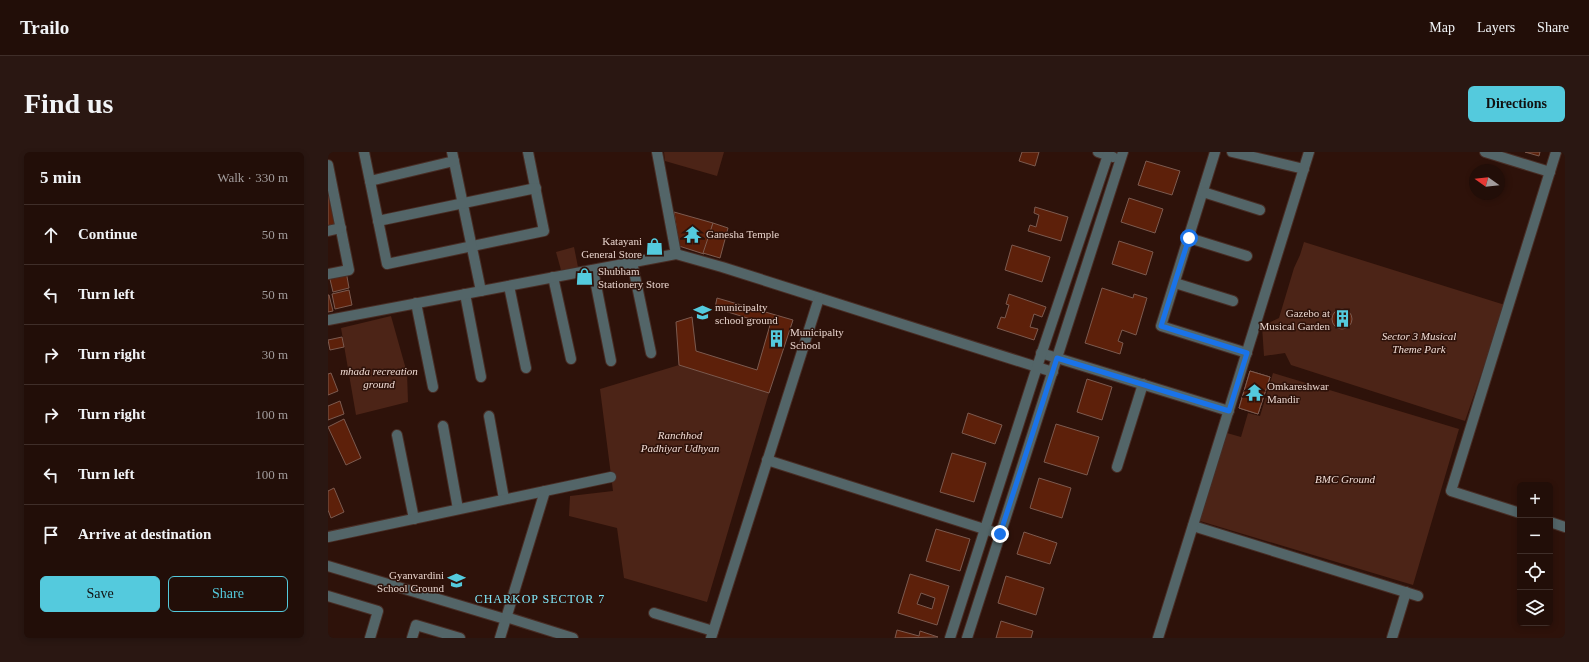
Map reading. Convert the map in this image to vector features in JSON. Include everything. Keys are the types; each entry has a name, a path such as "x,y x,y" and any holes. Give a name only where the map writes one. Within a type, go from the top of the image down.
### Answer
{"street":[{"path":"364,152 387,264 544,231 528,152"},
{"path":"657,152 676,254"},
{"path":"1215,152 1161,326 1247,353"},
{"path":"1232,152 1304,169"},
{"path":"1158,638 1309,152"},
{"path":"1485,152 1550,172"},
{"path":"1517,512 1451,491 1556,152"},
{"path":"950,638 1105,153 1122,156 967,638"},
{"path":"370,181 454,154 481,291"},
{"path":"328,165 330,185 341,228 349,270 328,274"},
{"path":"378,221 536,188"},
{"path":"1203,192 1260,210"},
{"path":"328,231 341,228"},
{"path":"1189,238 1247,256"},
{"path":"328,320 676,254 1053,372"},
{"path":"632,262 651,353"},
{"path":"592,270 611,361"},
{"path":"553,277 571,359"},
{"path":"1175,283 1233,301"},
{"path":"509,286 526,368"},
{"path":"465,294 481,378"},
{"path":"654,613 712,635 819,298"},
{"path":"416,303 433,388"},
{"path":"1041,353 1229,411"},
{"path":"1118,467 1143,384"},
{"path":"489,416 504,499"},
{"path":"443,426 458,510"},
{"path":"397,436 414,519"},
{"path":"767,460 1000,534"},
{"path":"328,537 611,477"},
{"path":"500,638 545,491"},
{"path":"1553,523 1565,527"},
{"path":"1193,526 1418,596"},
{"path":"328,566 506,618 560,636 573,638"},
{"path":"1392,638 1406,592"},
{"path":"328,596 378,611 370,638"},
{"path":"412,638 416,625 460,638"}],"green space":[{"path":"664,152 724,152 717,176 665,161"},
{"name":"Sector 3 Musical Theme Park","path":"1304,242 1505,305 1465,421 1291,365 1285,353 1264,356 1262,326 1279,318 1294,268"},
{"path":"574,247 578,267 561,270 556,252"},
{"name":"mhada recreation ground","path":"391,316 407,373 408,402 356,415 341,328"},
{"name":"Ranchhod Padhiyar Udhyan","path":"679,365 769,393 707,602 624,578 617,528 569,516 570,496 613,491 600,389"},
{"name":"BMC Ground","path":"1273,373 1459,429 1413,585 1200,521 1227,433 1241,437 1248,413 1260,416"}],"building":[{"path":"1022,152 1039,152 1035,166 1019,161"},
{"path":"1525,152 1540,152 1539,156"},
{"path":"1146,161 1180,171 1172,195 1138,185"},
{"path":"330,190 338,223 328,226 328,191"},
{"path":"1129,198 1163,209 1155,233 1121,222"},
{"path":"1035,207 1068,217 1061,241 1028,231 1030,225 1036,227 1039,215 1034,213"},
{"name":"Ganesha Temple","path":"674,212 713,223 704,254 679,246"},
{"path":"713,223 728,228 720,258 703,253"},
{"path":"1119,241 1153,252 1146,275 1112,264"},
{"path":"1012,245 1050,257 1042,282 1005,270"},
{"path":"346,271 349,288 333,292 329,275"},
{"path":"1102,288 1133,298 1134,294 1147,298 1136,335 1122,330 1118,341 1123,343 1120,354 1085,343"},
{"path":"349,290 352,305 335,309 332,294"},
{"path":"1009,294 1046,307 1042,317 1034,314 1030,327 1038,329 1034,340 997,328 1001,317 1005,318 1009,305 1006,304"},
{"path":"328,295 333,311 328,312"},
{"name":"Municipalty School","path":"717,298 793,320 769,393 679,365 676,322 692,317 696,351 757,370 770,325 715,308"},
{"name":"Gazebo at Musical Garden","path":"1342,309 1349,312 1352,319 1349,326 1342,329 1335,326 1332,319 1335,312"},
{"path":"342,337 344,347 330,350 328,340"},
{"name":"Omkareshwar Mandir","path":"1250,371 1270,377 1258,414 1239,408"},
{"name":"Omkareshwar Mandir","path":"1250,371 1270,377 1258,414 1239,408"},
{"path":"331,373 338,391 328,395 328,374"},
{"path":"1087,379 1112,387 1102,420 1077,412"},
{"path":"340,401 344,414 328,420 328,406"},
{"path":"968,413 1002,425 995,444 962,433"},
{"path":"344,419 361,458 346,465 328,427"},
{"path":"1056,424 1099,437 1087,475 1044,462"},
{"path":"952,453 986,463 974,502 940,492"},
{"path":"1039,478 1071,488 1062,518 1030,508"},
{"path":"334,488 344,512 331,518 328,510 328,491"},
{"path":"936,529 970,539 960,571 926,561"},
{"path":"1024,532 1057,543 1050,564 1017,554"},
{"path":"910,574 949,586 937,625 898,613","holes":["921,593 935,598 932,609 917,604"]},
{"path":"1006,576 1044,588 1036,615 998,603"},
{"path":"1001,621 1033,631 1031,638 996,638"},
{"path":"897,630 919,636 920,631 938,637 895,638"}],"place":[{"name":"Ganesha Temple","path":"693,234"},
{"name":"Katayani General Store","path":"655,247"},
{"name":"Shubham Stationery Store","path":"585,277"},
{"name":"municipalty school ground","path":"702,313"},
{"name":"Gazebo at Musical Garden","path":"1343,319"},
{"name":"Municipalty School","path":"777,338"},
{"name":"Omkareshwar Mandir","path":"1254,392"},
{"name":"Gyanvardini School Ground","path":"457,581"}],"district":[{"name":"CHARKOP SECTOR 7","path":"540,599"}],"route":[{"path":"1000,534 1057,358 1229,411 1247,353 1161,326 1189,238"}]}
